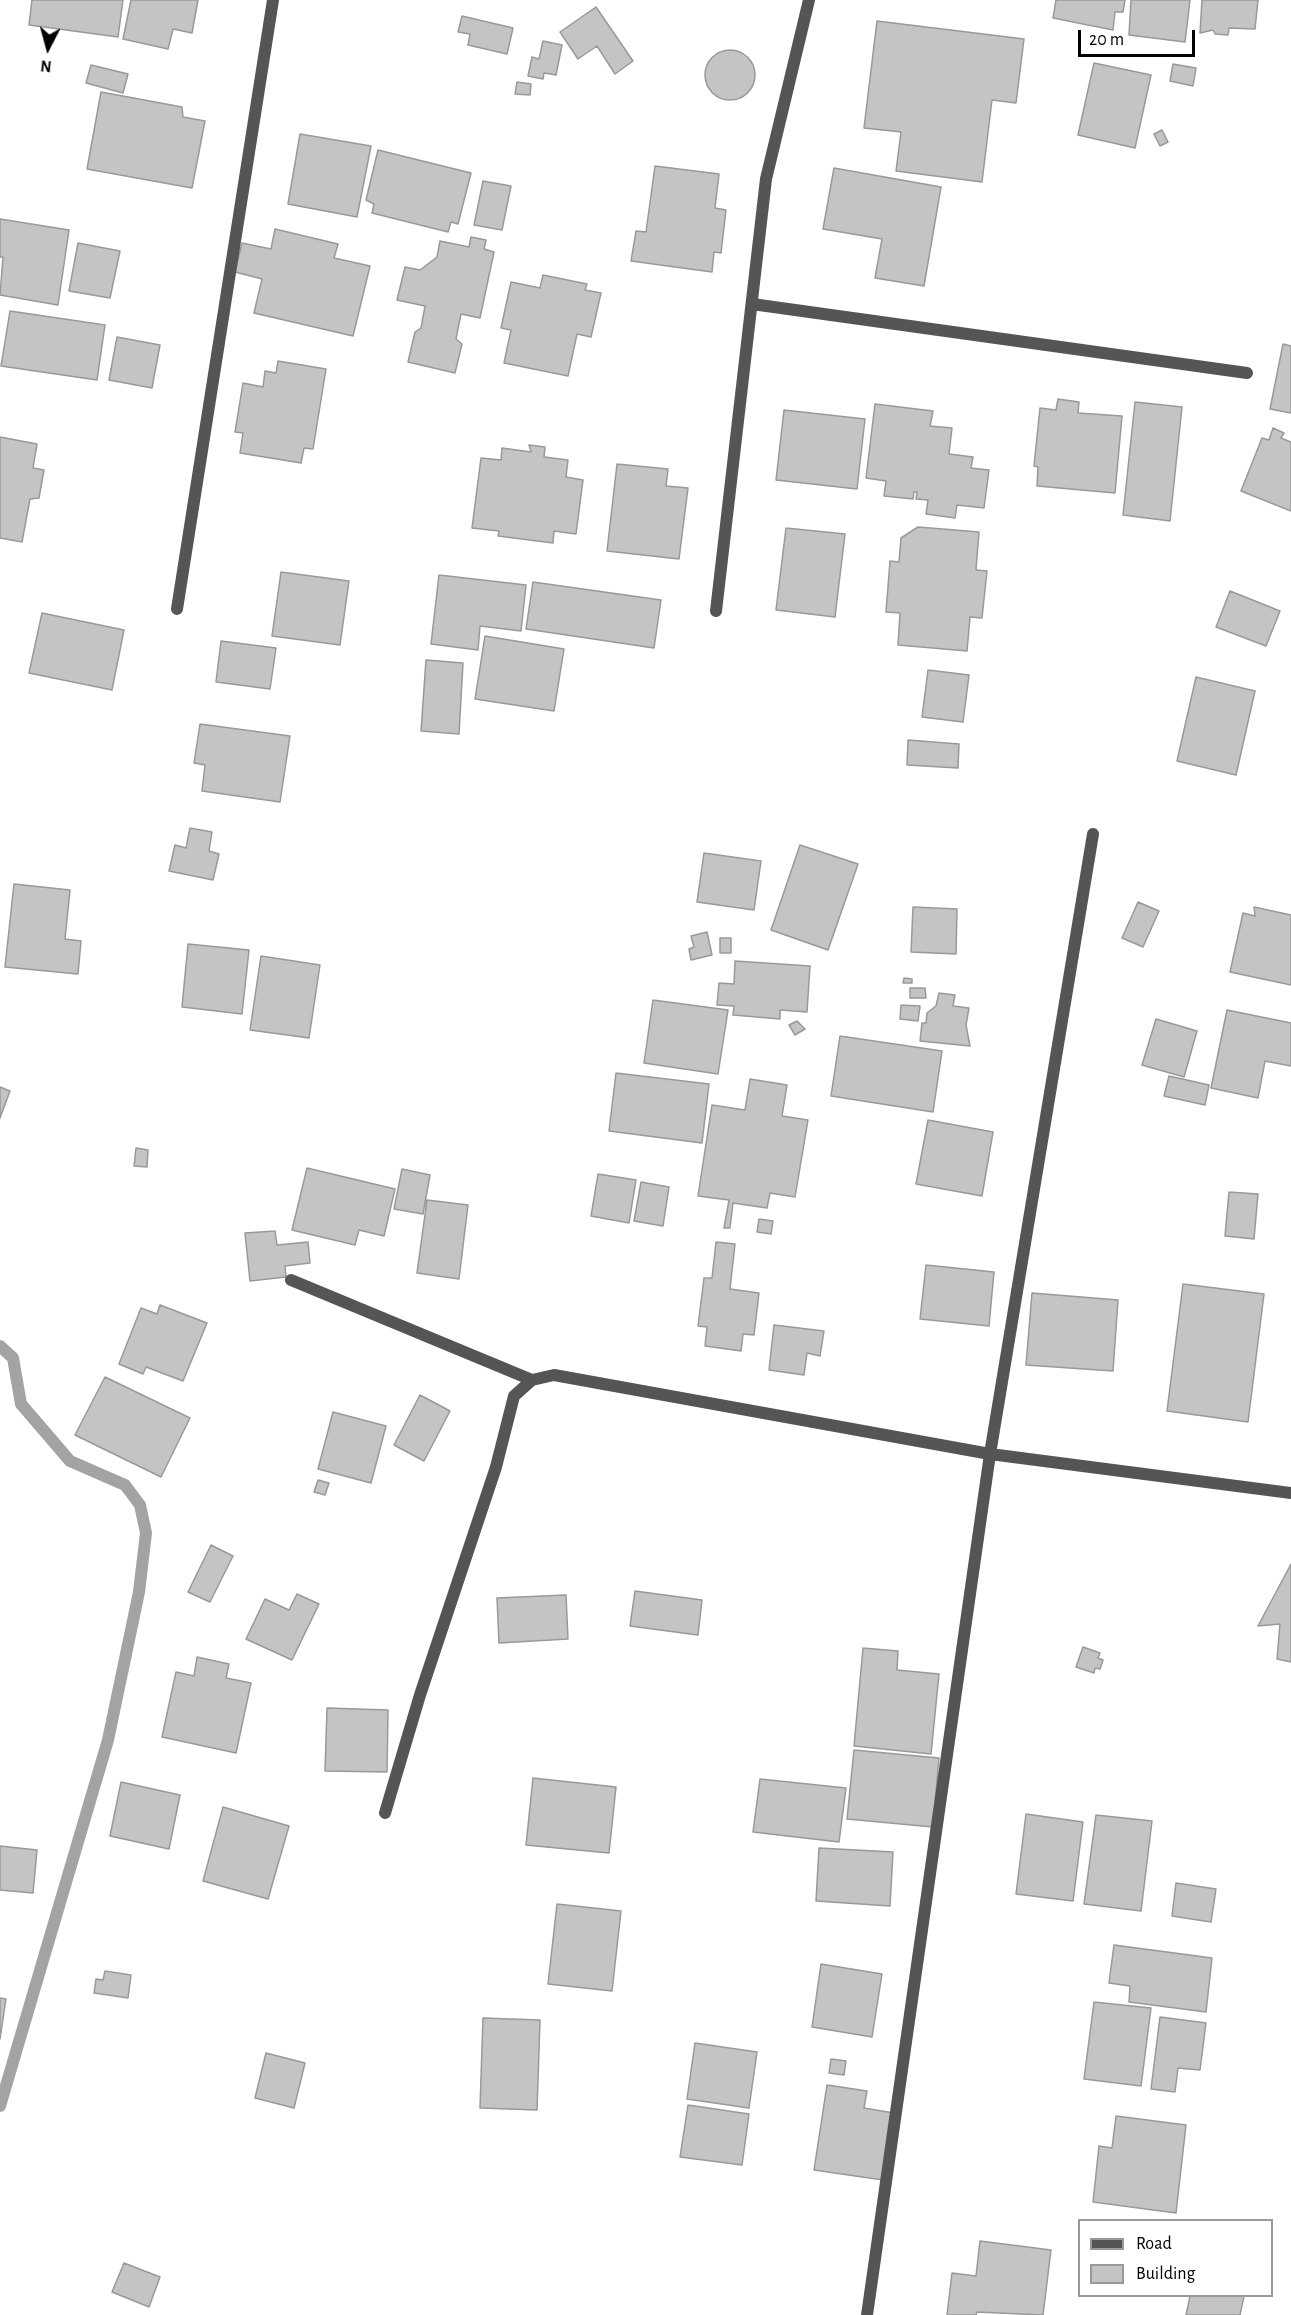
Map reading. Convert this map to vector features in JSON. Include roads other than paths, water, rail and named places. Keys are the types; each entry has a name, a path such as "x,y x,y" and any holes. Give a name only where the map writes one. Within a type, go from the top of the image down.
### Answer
{"street":[{"path":"177,609 273,0"},
{"path":"716,611 766,179 809,0"},
{"path":"752,304 1247,373"},
{"path":"867,2315 990,1454 1093,834"},
{"path":"291,1280 532,1380"},
{"path":"386,1813 420,1695 496,1467 514,1396 532,1380 554,1375 990,1454 1291,1493"}],"waterway":[{"path":"0,1346 13,1358 21,1404 70,1461 125,1485 140,1505 146,1533 139,1592 108,1740 0,2106"}]}
